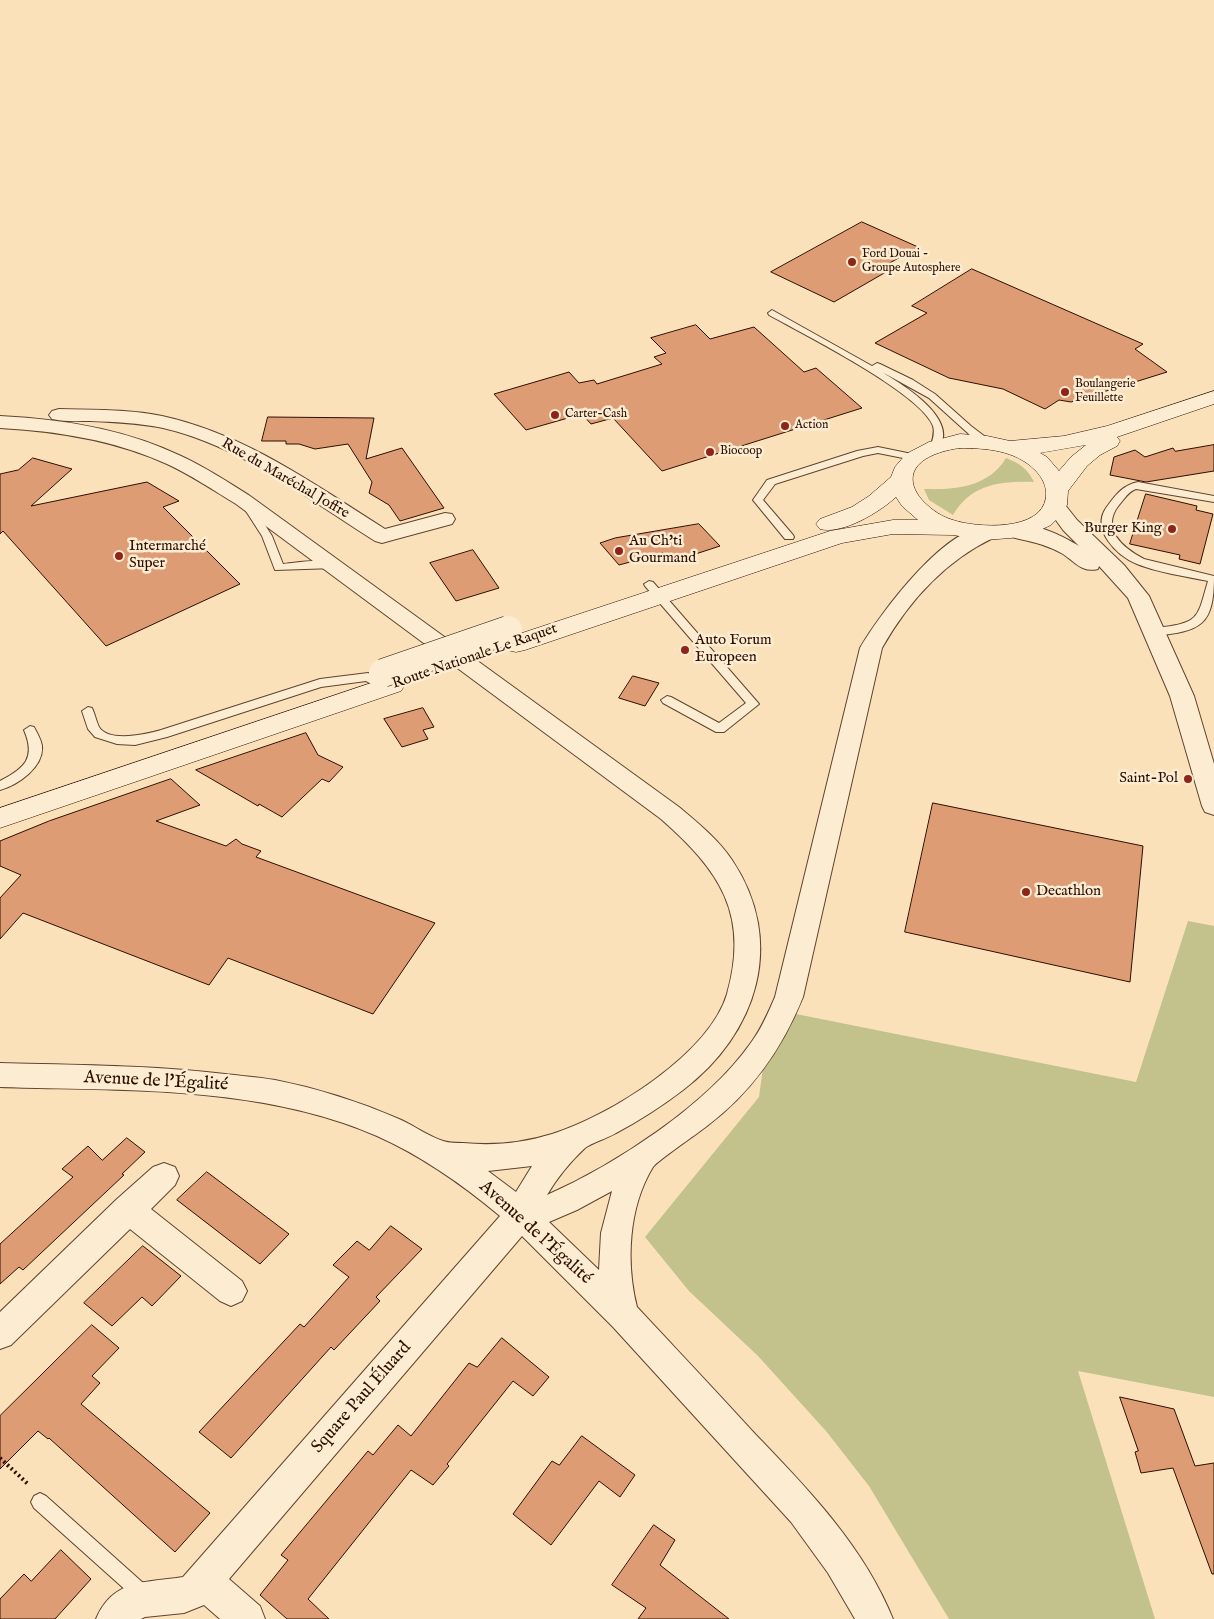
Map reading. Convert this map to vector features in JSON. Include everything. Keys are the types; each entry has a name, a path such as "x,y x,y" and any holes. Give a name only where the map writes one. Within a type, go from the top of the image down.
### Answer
{"main road":[{"path":"1214,397 1078,441 1044,446 960,441 936,446 913,458 905,467 902,478 906,496 916,507 937,521 956,528 986,533 1014,531 1037,523 1048,515 1074,465 1093,449 1112,440 1214,406"},
{"path":"996,444 1022,452 1041,465 1051,474 1056,498"},
{"name":"Route Nationale Le Raquet","path":"0,818 382,681 654,589 789,537 866,510 879,501 902,478"},
{"name":"Route Nationale Le Raquet","path":"654,589 851,532 907,526 956,528"},
{"name":"Route Nationale Le Raquet","path":"0,800 382,681"}],"street":[{"name":"Rue du Maréchal Joffre","path":"0,414 122,417 183,428 224,442 245,452 382,536 445,519"},
{"path":"0,422 78,430 139,446 186,466 243,500 670,813 720,862 735,889 745,918 748,950 745,981 741,996 726,1025 708,1051 694,1065 661,1090 613,1120 580,1136 544,1150 518,1156 480,1158 437,1153"},
{"path":"1056,498 1078,535 1132,587 1143,606 1167,658 1184,703 1214,806"},
{"path":"1014,531 1045,536 1073,550 1105,577 1154,632"},
{"path":"521,1215 544,1210 566,1201 643,1156 694,1119 738,1081 755,1061 781,1016 793,980 871,648 892,615 947,556 986,533"},
{"name":"Avenue de l'Égalité","path":"0,1075 182,1081 274,1092 344,1111 404,1135 437,1153 485,1185 521,1215 624,1316 803,1510 841,1560 875,1619"},
{"name":"Square Paul Éluard","path":"114,1619 133,1602 147,1598 186,1595 195,1591 521,1215 536,1183 547,1169 580,1136"},
{"path":"624,1316 615,1286 614,1250 616,1228 625,1194 643,1156"},
{"path":"0,1334 164,1176"},
{"path":"128,1209 231,1291"},
{"path":"204,1581 238,1616"}],"lane":[{"path":"772,313 887,380 927,410 938,426 936,446"},
{"path":"820,340 864,359 925,390 941,403 971,434 996,444"},
{"path":"789,537 758,500 772,482 871,450 913,458"},
{"path":"1154,632 1186,629 1194,626 1203,614 1214,580 1134,559 1111,536 1106,522 1109,512 1125,490 1132,486 1142,485 1214,499"},
{"path":"243,500 258,520 277,558 279,568 313,565 332,566"},
{"path":"654,589 753,704 720,729 667,700"},
{"path":"88,712 94,728 99,734 117,740 135,741 163,734 320,683 382,681"},
{"path":"0,786 18,775 34,756 36,745 30,730"},
{"path":"40,1502 147,1598"}],"path":[{"path":"0,1458 38,1493 40,1502"}],"shaded area":[{"path":"1006,458 1023,467 1034,482 1010,482 988,486 969,497 953,515 929,500 924,489 948,489 981,481 999,468"},
{"path":"1188,921 1214,926 1214,1397 1078,1371 1155,1619 949,1619 869,1486 826,1431 758,1356 689,1291 645,1237 759,1097 771,1009 1136,1082"}],"building":[{"path":"862,222 918,247 879,269 886,272 834,302 771,272"},
{"path":"972,269 1143,344 1135,349 1167,372 1071,402 1059,400 1045,409 1003,389 949,378 875,343 927,313 912,306"},
{"path":"696,325 710,339 754,327 804,372 816,368 862,408 662,471 613,418 591,424 582,414 526,430 494,394 569,372 579,383 594,380 597,384 662,364 654,357 666,353 651,338"},
{"path":"268,417 374,418 366,459 402,448 444,508 400,521 389,505 369,493 372,482 348,444 315,449 299,444 286,444 286,441 262,441"},
{"path":"1214,445 1214,471 1146,482 1110,475 1114,457 1135,450 1145,457 1173,448 1175,451"},
{"name":"Intermarché Super","path":"33,458 72,469 31,506 147,482 179,501 163,507 240,584 106,646 3,531 0,534 0,474 18,470"},
{"name":"Burger King","path":"1146,494 1197,506 1196,510 1213,514 1200,564 1179,559 1180,555 1130,544"},
{"path":"699,524 720,546 671,562 663,553 619,565 600,543 615,538"},
{"path":"473,550 499,588 456,601 430,563"},
{"path":"633,676 659,683 645,706 619,698"},
{"path":"423,708 434,727 423,730 428,739 402,747 384,719"},
{"path":"306,733 318,755 343,767 329,782 322,779 282,817 259,804 258,806 196,770"},
{"path":"171,779 200,805 156,821 226,846 236,839 242,844 261,851 256,857 435,923 373,1014 228,958 209,985 23,913 0,939 0,898 21,875 0,866 0,841 49,821"},
{"name":"Decathlon","path":"933,803 1143,846 1130,982 905,932"},
{"path":"127,1138 145,1152 122,1174 124,1175 23,1270 19,1267 0,1284 0,1244 73,1177 62,1169 88,1146 102,1160"},
{"path":"207,1172 289,1234 260,1264 177,1200"},
{"path":"391,1226 422,1249 376,1297 380,1301 334,1350 331,1347 231,1458 199,1432 300,1324 304,1327 349,1277 333,1265 357,1241 369,1250"},
{"path":"143,1246 181,1276 152,1306 142,1297 112,1326 84,1303"},
{"path":"92,1325 119,1348 92,1376 100,1383 81,1404 210,1513 175,1552 49,1438 38,1431 0,1469 0,1416"},
{"path":"502,1338 549,1377 533,1396 513,1381 447,1464 449,1466 433,1485 411,1470 308,1599 329,1619 287,1619 260,1595 288,1560 281,1555 368,1451 373,1455 398,1425 411,1436 469,1363 477,1367"},
{"path":"1120,1397 1174,1409 1195,1466 1214,1463 1214,1574 1212,1574 1173,1468 1141,1473 1135,1452 1138,1451"},
{"path":"582,1436 635,1475 620,1497 599,1481 551,1545 513,1514 552,1461 559,1465"},
{"path":"654,1525 675,1540 660,1565 729,1619 638,1619 646,1608 612,1585"},
{"path":"61,1550 91,1579 55,1619 0,1619 0,1599 24,1574 31,1581"}],"place":[{"name":"Ford Douai - Groupe Autosphere","path":"852,262"},
{"name":"Boulangerie Feuillette","path":"1065,392"},
{"name":"Carter-Cash","path":"555,415"},
{"name":"Action","path":"785,426"},
{"name":"Biocoop","path":"710,452"},
{"name":"Burger King","path":"1172,529"},
{"name":"Au Ch'ti Gourmand","path":"619,551"},
{"name":"Intermarché Super","path":"119,556"},
{"name":"Auto Forum Europeen","path":"685,650"},
{"name":"Saint-Pol","path":"1188,779"},
{"name":"Decathlon","path":"1026,892"}]}
